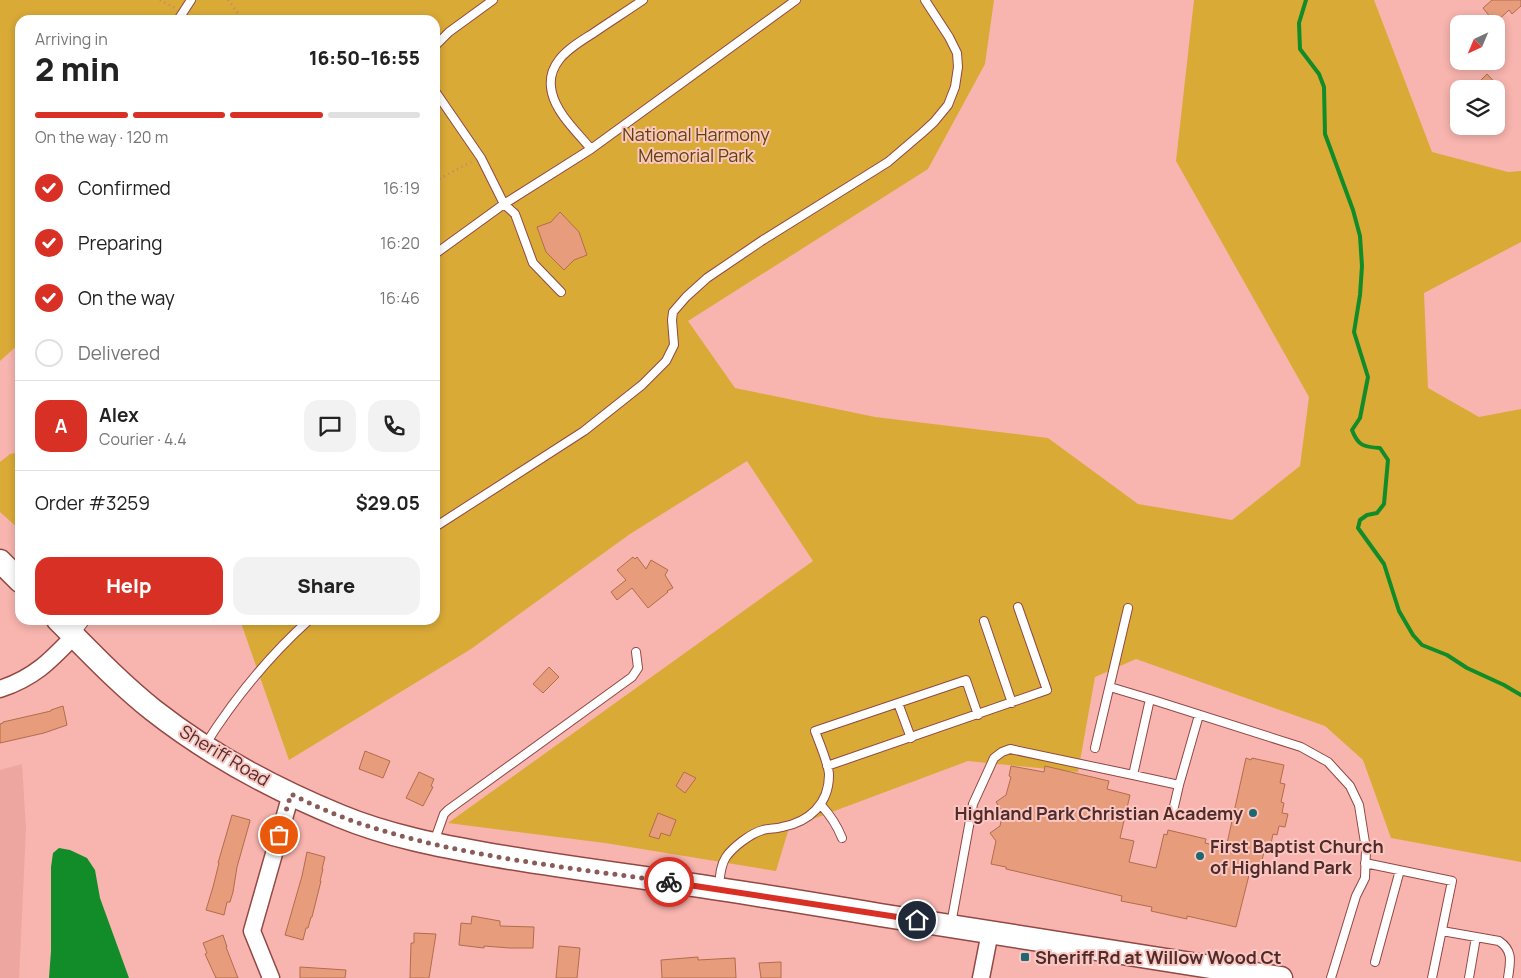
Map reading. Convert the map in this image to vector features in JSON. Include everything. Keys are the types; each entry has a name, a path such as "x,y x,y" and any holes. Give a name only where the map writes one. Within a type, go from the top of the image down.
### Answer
{"main road":[{"path":"0,561 15,576"},
{"name":"Sheriff Road","path":"80,628 140,700 155,712 240,768 351,821 433,844 538,863 950,925 1221,973 1281,978"}],"street":[{"path":"0,689 10,686 38,670 80,628"},
{"path":"270,978 252,931 291,794"},
{"path":"982,978 990,932"}],"lane":[{"path":"183,13 191,0"},
{"path":"440,41 449,32 493,0"},
{"path":"592,149 556,103 552,93 551,74 564,54 643,0"},
{"path":"440,250 504,204 592,149 796,0"},
{"path":"440,524 584,431 642,385 666,361 674,345 673,312 707,278 763,240 888,162 934,122 948,104 955,87 958,67 957,53 925,0"},
{"path":"440,98 481,158 504,204 515,214 533,263 561,292"},
{"path":"827,766 1047,690 1018,607"},
{"path":"1095,748 1128,608"},
{"path":"984,621 1012,703"},
{"path":"204,746 271,656 304,625"},
{"path":"433,844 444,814 448,810 632,677 638,668 636,652"},
{"path":"719,889 720,873 726,857 750,835 764,829 782,828 798,823 814,813 821,805 826,794 829,775 815,731 966,680 978,714"},
{"path":"1110,687 1301,747 1328,762 1350,786 1359,805 1366,848 1365,878 1356,896 1331,978"},
{"path":"1133,775 1150,698"},
{"path":"898,703 911,738"},
{"path":"1172,815 1200,715"},
{"path":"950,925 972,804 994,758 1002,752 1010,749 1180,785"},
{"path":"821,805 831,816 842,838"},
{"path":"1365,863 1452,881 1432,978"},
{"path":"1375,962 1400,870"},
{"path":"1442,931 1499,941 1505,945 1510,951 1511,960 1508,978"},
{"path":"1469,978 1476,937"}],"path":[{"path":"160,0 183,13"},
{"path":"228,0 239,15"},
{"path":"440,178 461,166 481,158"}],"shaded area":[{"path":"22,764 26,829 19,978 0,978 0,770"},
{"path":"59,848 70,850 87,858 95,870 100,898 129,978 49,978 51,951 51,867 53,853"}],"green space":[{"name":"National Harmony Memorial Park","path":"0,0 994,0 985,64 928,169 688,321 735,388 875,417 1048,438 1138,504 1232,520 1300,466 1309,397 1176,161 1194,0 1374,0 1432,152 1508,172 1521,171 1521,242 1424,293 1428,388 1479,417 1521,409 1521,862 1391,838 1363,760 1325,726 1136,659 1095,677 1078,772 968,761 789,828 776,871 605,843 448,823 813,561 747,461 630,534 471,649 289,760 242,625 440,625 440,15 15,15 15,348 0,361"},
{"path":"15,453 15,526 0,512 0,462 10,454"}],"building":[{"path":"1492,0 1521,0 1521,6 1512,14 1509,10 1504,15 1489,15 1483,8"},
{"path":"1487,74 1493,80 1481,80"},
{"path":"560,212 579,232 587,255 574,260 564,270 546,252 537,227 551,222"},
{"path":"633,557 635,559 637,557 646,569 651,560 668,570 665,575 673,588 648,608 632,588 617,600 611,592 626,580 617,570"},
{"path":"549,667 559,677 543,693 533,684"},
{"path":"63,706 67,725 44,733 0,743 0,724 3,722 51,711"},
{"path":"365,751 390,761 383,778 359,769"},
{"path":"1246,758 1284,765 1280,783 1285,784 1281,802 1284,803 1282,813 1288,814 1285,827 1279,826 1277,835 1273,834 1269,853 1264,852 1260,869 1251,867 1236,927 1187,916 1187,919 1151,911 1152,907 1121,901 1122,896 991,864 996,841 990,833 1000,826 1003,812 996,802 1006,795 1011,777 1009,776 1011,766 1044,772 1045,766 1109,781 1107,789 1130,795 1120,838 1134,841 1129,862 1156,868 1164,834 1167,835 1168,830 1206,839 1205,843 1226,848"},
{"path":"419,772 434,779 431,786 433,787 423,806 406,798"},
{"path":"684,772 696,778 685,793 676,786"},
{"path":"658,813 676,820 670,836 661,833 659,839 649,836"},
{"path":"232,815 250,821 237,867 233,892 230,902 227,902 224,915 206,910"},
{"path":"307,852 325,857 312,917 308,928 306,928 303,940 285,935"},
{"path":"472,916 500,921 500,926 534,927 533,948 484,946 484,948 459,945 461,923 471,924"},
{"path":"414,933 436,934 429,978 410,978 411,943 414,943"},
{"path":"223,935 238,978 216,978 205,954 207,953 203,943"},
{"path":"559,946 580,948 577,978 556,978"},
{"path":"698,957 698,960 735,958 736,978 662,978 661,960"},
{"path":"781,962 781,978 761,978 759,963"},
{"path":"300,967 346,970 345,978 300,978"}],"waterway":[{"path":"1306,0 1299,23 1300,49 1319,74 1324,87 1325,134 1353,210 1360,236 1362,266 1360,295 1354,332 1368,377 1360,418 1352,430 1362,445 1380,448 1388,460 1384,504 1377,513 1367,515 1360,520 1358,528 1384,564 1399,611 1413,635 1422,645 1447,655 1467,668 1521,695"}],"way so far":[{"path":"279,835 291,794 343,818 423,842 538,863 669,882"}],"place":[{"name":"Highland Park Christian Academy","path":"1253,813"},
{"name":"First Baptist Church of Highland Park","path":"1200,856"},
{"name":"Sheriff Rd at Willow Wood Ct","path":"1025,957"}],"route":[{"path":"669,882 917,920"}]}
